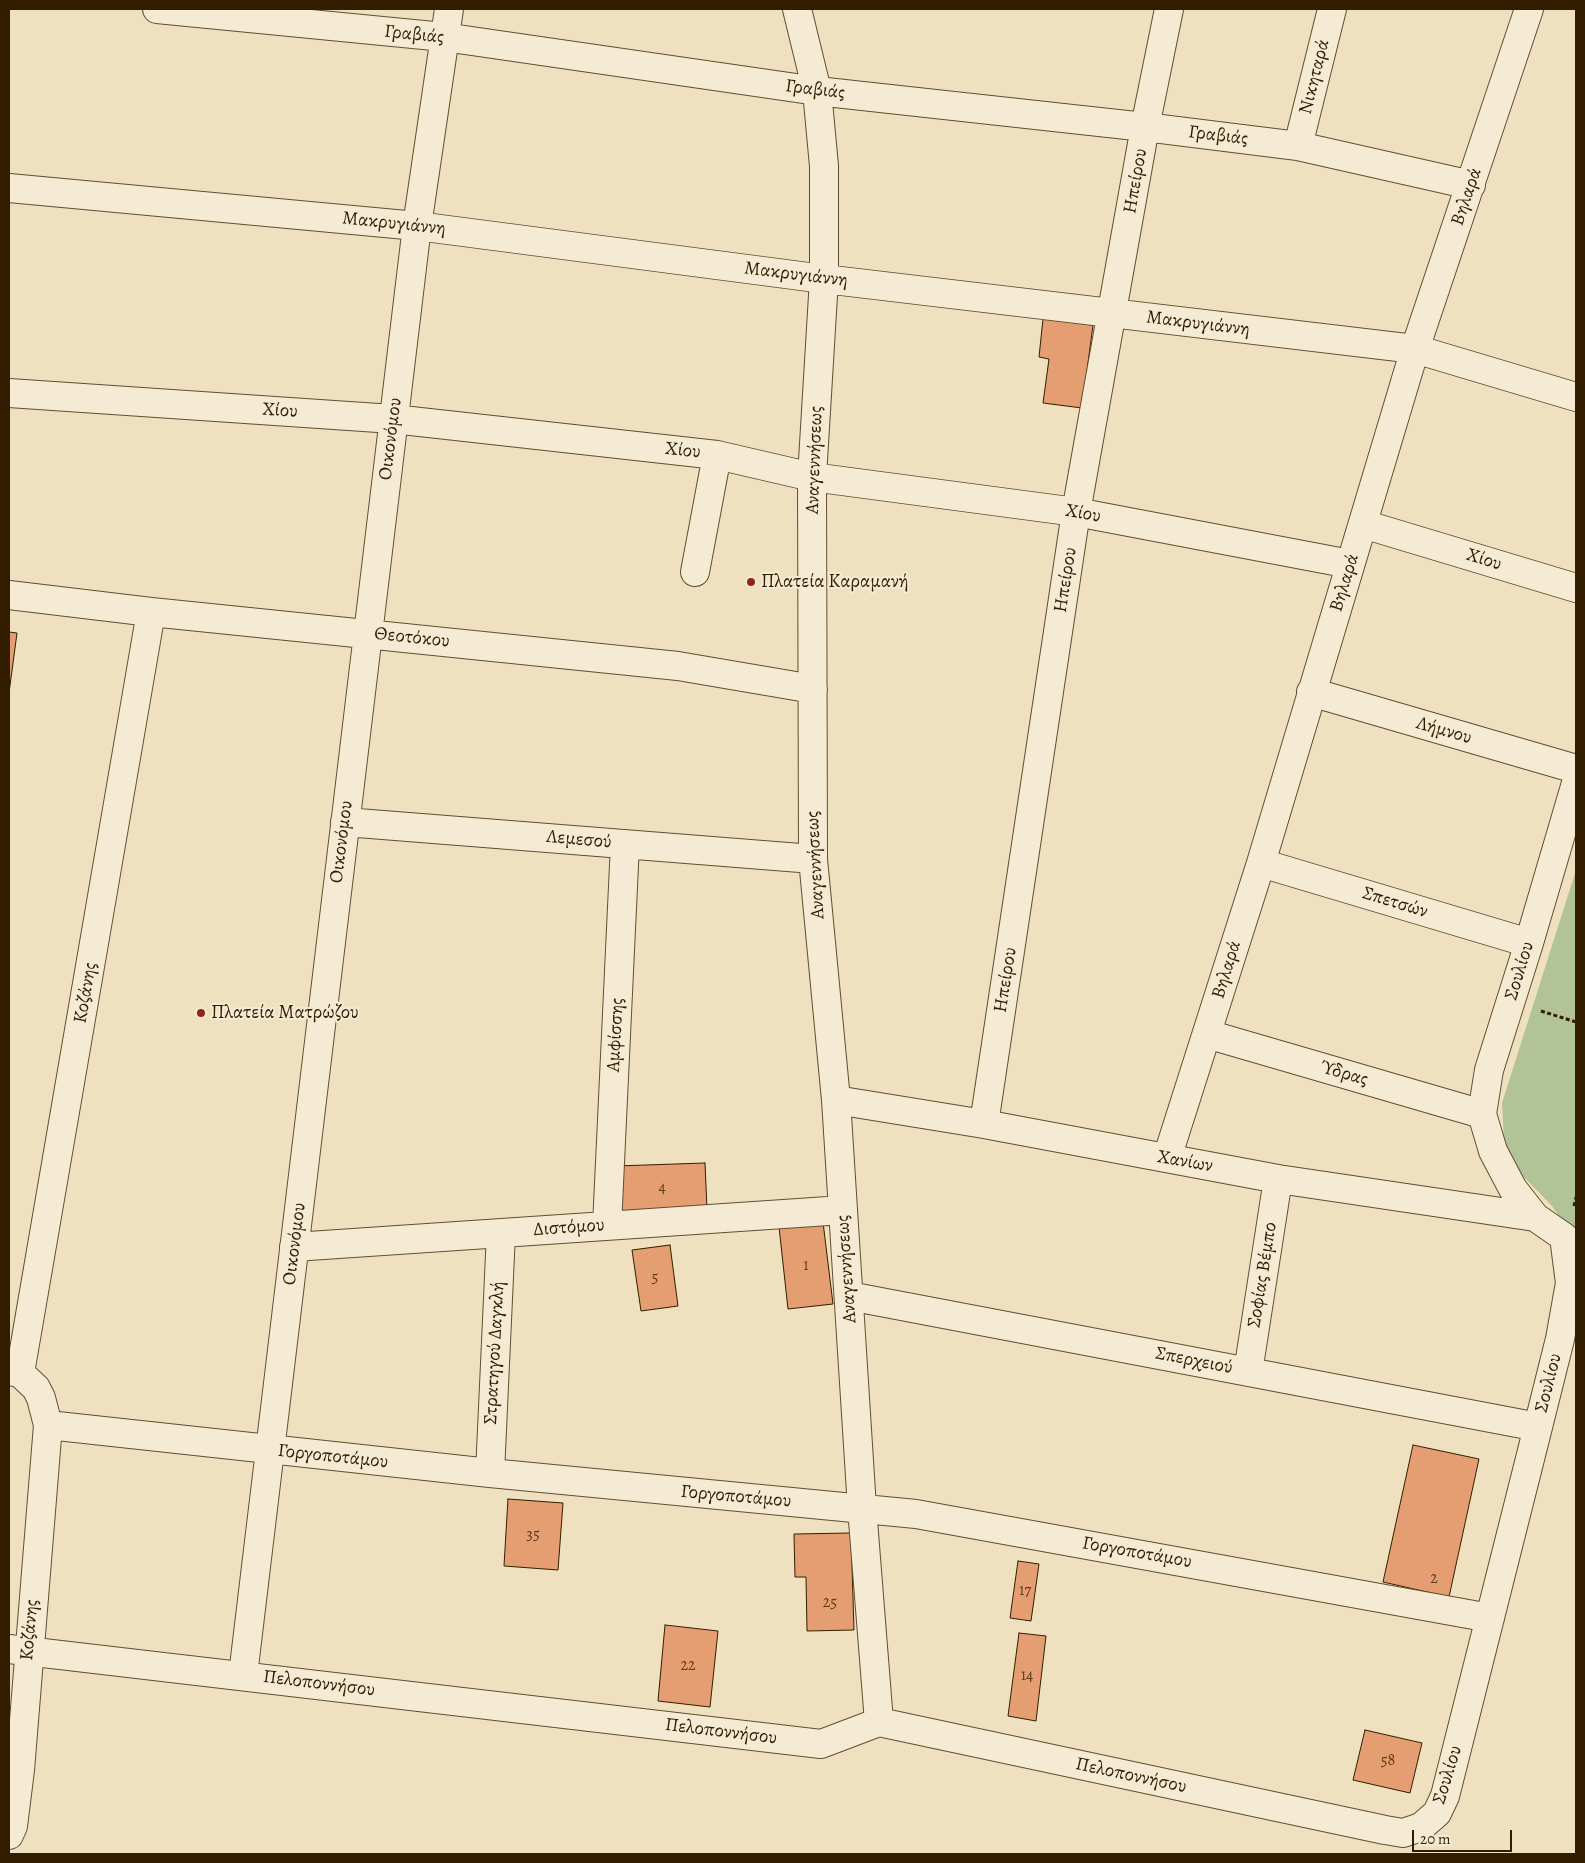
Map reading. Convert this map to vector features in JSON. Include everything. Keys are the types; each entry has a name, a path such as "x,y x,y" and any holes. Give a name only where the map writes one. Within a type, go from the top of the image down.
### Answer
{"street":[{"name":"Γραβιάς","path":"158,9 444,37 817,91 1298,146 1471,185"},
{"name":"Οικονόμου","path":"244,1675 393,419 417,226 449,9"},
{"name":"Αναγεννήσεως","path":"797,9 817,91 824,166 824,279 812,477 813,860 836,1100 862,1508 879,1722"},
{"name":"Ηπείρου","path":"984,1124 1076,512 1145,127 1169,9"},
{"name":"Νικηταρά","path":"1298,146 1332,9"},
{"name":"Βηλαρά","path":"1167,1158 1261,863 1415,349 1528,9"},
{"name":"Μακρυγιάννη","path":"9,188 417,226 824,279 1415,349 1576,397"},
{"name":"Χίου","path":"9,393 393,419 717,455 812,477 1076,512 1350,564"},
{"path":"695,572 717,455"},
{"name":"Χίου","path":"1364,524 1576,588"},
{"name":"Θεοτόκου","path":"9,595 151,612 678,666 813,689"},
{"name":"Κοζάνης","path":"14,1372 151,612"},
{"name":"Λήμνου","path":"1311,692 1576,769"},
{"name":"Σουλίου","path":"1421,1827 1437,1813 1445,1796 1560,1338 1570,1283 1564,1238 1535,1218 1513,1189 1493,1151 1482,1114 1489,1070 1576,783"},
{"name":"Λεμεσού","path":"345,822 813,860"},
{"name":"Αμφίσσης","path":"607,1226 625,844"},
{"name":"Σπετσών","path":"1261,863 1529,943"},
{"name":"Ύδρας","path":"1207,1034 1482,1114"},
{"name":"Χανίων","path":"836,1100 984,1124 1278,1179 1535,1218"},
{"name":"Σοφίας Βέμπο","path":"1248,1372 1278,1179"},
{"name":"Διστόμου","path":"294,1247 843,1210"},
{"name":"Στρατηγού Δαγκλή","path":"490,1474 501,1233"},
{"name":"Σπερχειού","path":"849,1296 1538,1427"},
{"path":"14,1372 36,1388 42,1398 48,1425"},
{"name":"Κοζάνης","path":"9,1835 13,1826 20,1770 19,1650 48,1425"},
{"name":"Γοργοποτάμου","path":"48,1425 490,1474 862,1508 928,1516 1490,1618"},
{"name":"Πελοποννήσου","path":"19,1650 821,1744 879,1722 1385,1830 1403,1833 1421,1827"}],"path":[{"path":"1511,1001 1576,1022"}],"green space":[{"path":"1576,870 1576,1241 1552,1206 1520,1173 1504,1142 1502,1103"}],"building":[{"path":"1043,319 1093,325 1082,408 1043,403 1049,359 1039,357"},
{"path":"9,632 17,633 9,693"},
{"path":"705,1163 707,1209 618,1212 616,1166"},
{"path":"823,1222 833,1304 788,1309 779,1227"},
{"path":"670,1245 678,1306 641,1311 632,1250"},
{"path":"1413,1445 1479,1459 1449,1597 1383,1582"},
{"path":"508,1499 563,1503 558,1570 504,1566"},
{"path":"851,1533 854,1630 807,1631 806,1577 795,1577 794,1534"},
{"path":"1018,1561 1039,1564 1031,1621 1010,1618"},
{"path":"665,1625 718,1631 710,1707 658,1701"},
{"path":"1019,1633 1046,1636 1036,1721 1008,1716"},
{"path":"1365,1730 1422,1743 1410,1793 1353,1780"}],"place":[{"name":"Πλατεία Καραμανή","path":"751,582"},
{"name":"Πλατεία Ματρώζου","path":"201,1013"}]}
